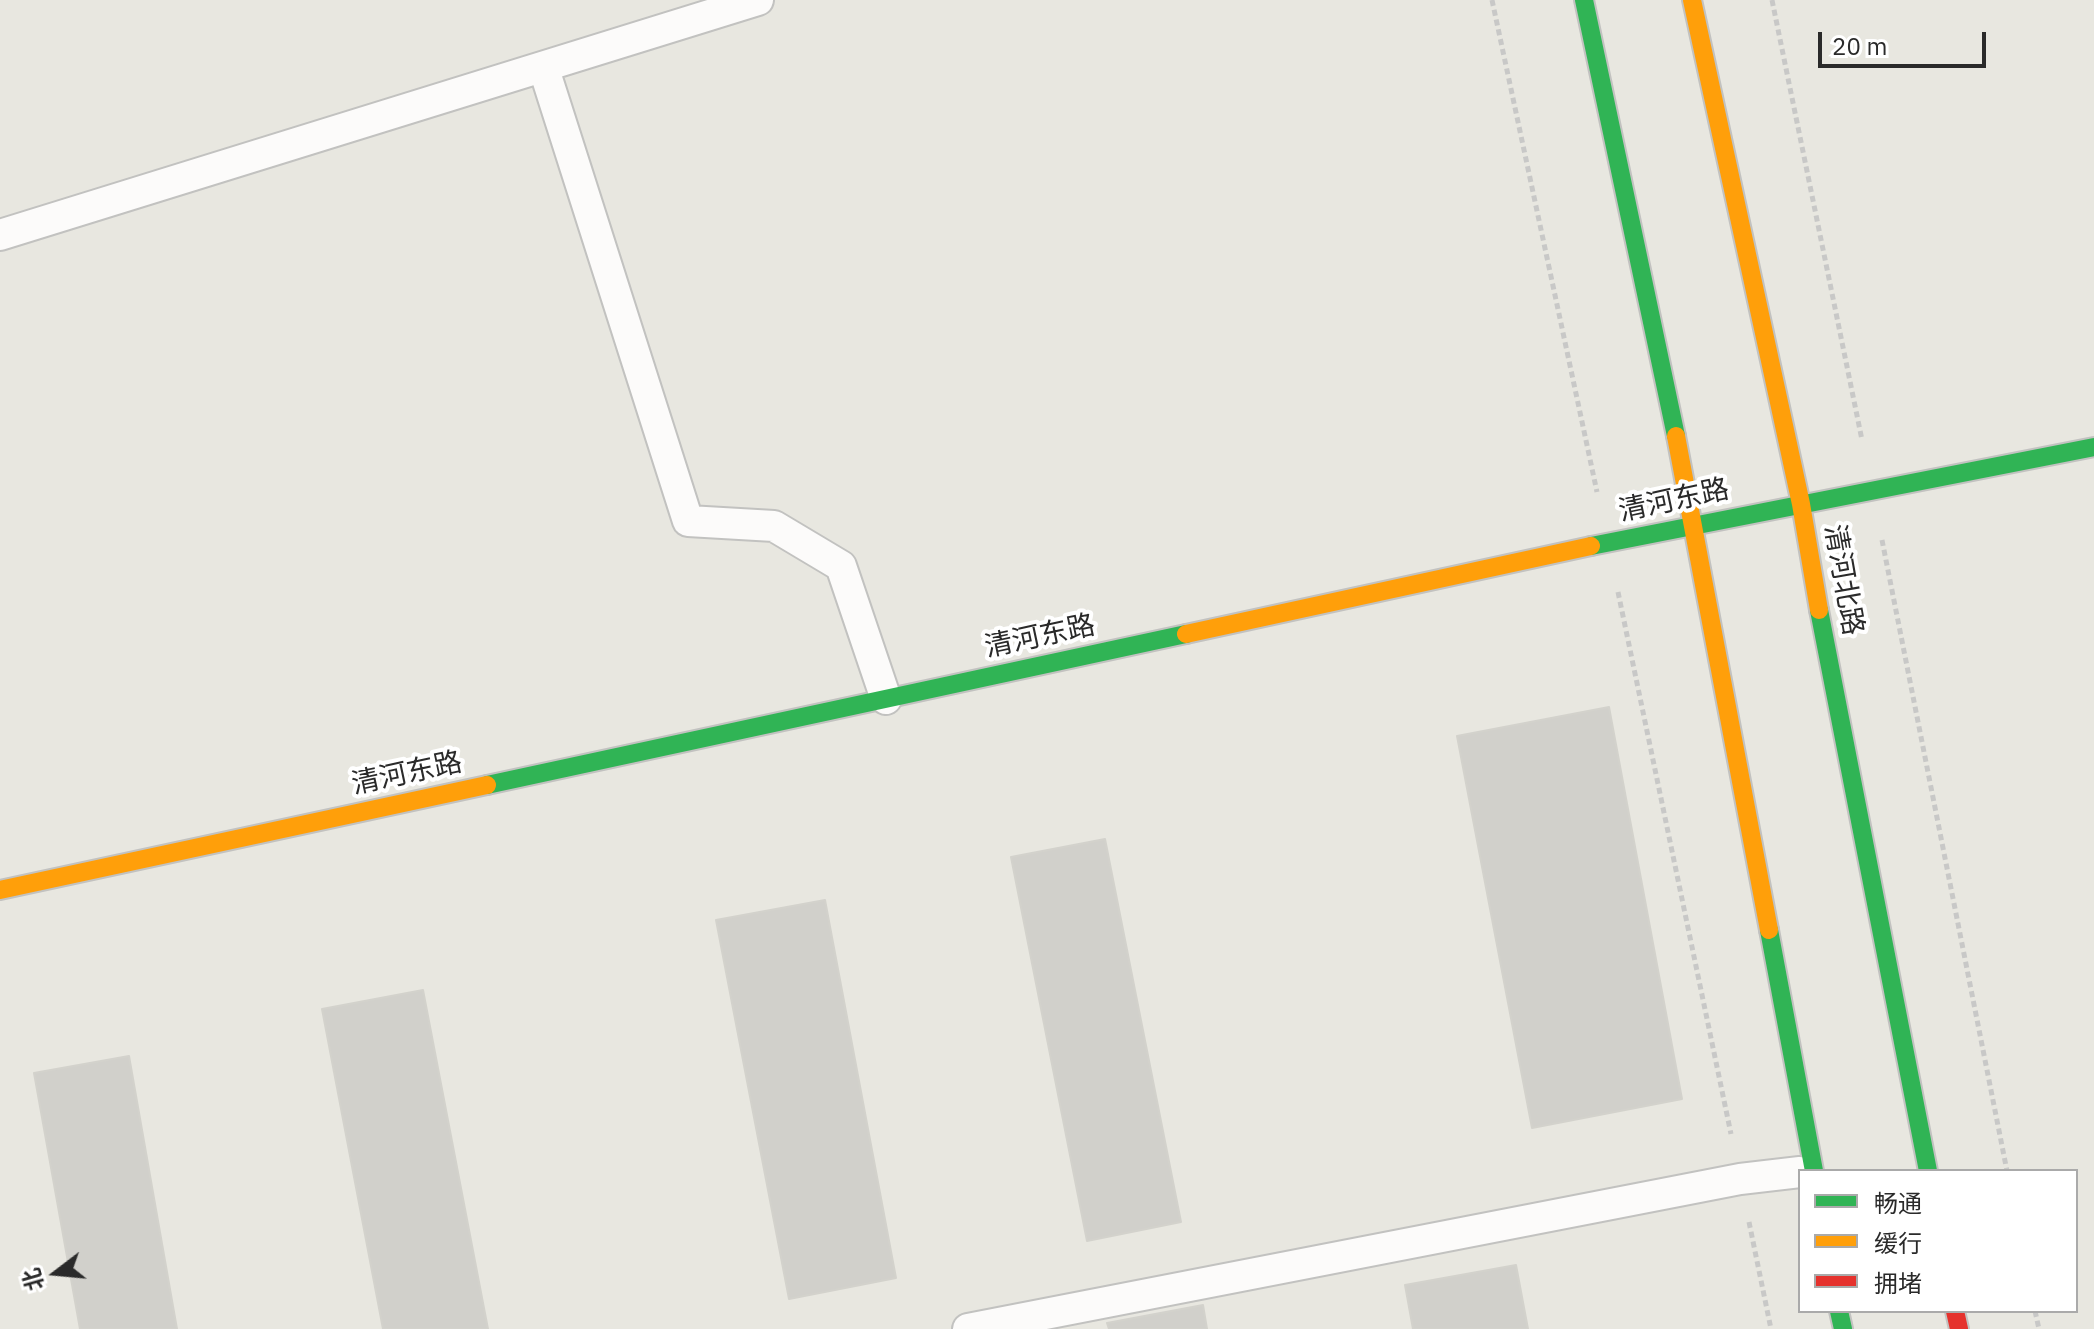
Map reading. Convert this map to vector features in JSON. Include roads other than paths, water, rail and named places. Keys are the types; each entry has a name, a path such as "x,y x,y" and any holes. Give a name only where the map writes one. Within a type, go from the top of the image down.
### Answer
{"main road":[{"path":"1584,0 1694,524 1814,1169"},
{"name":"清河北路","path":"1692,0 1801,504 1835,699 1928,1169"},
{"name":"清河东路","path":"0,890 1694,524 2094,447"}],"lane":[{"path":"0,235 544,69 758,0"},
{"path":"544,69 688,521 774,526 841,566 886,699"},
{"path":"968,1329 1740,1179 1798,1172"}]}
